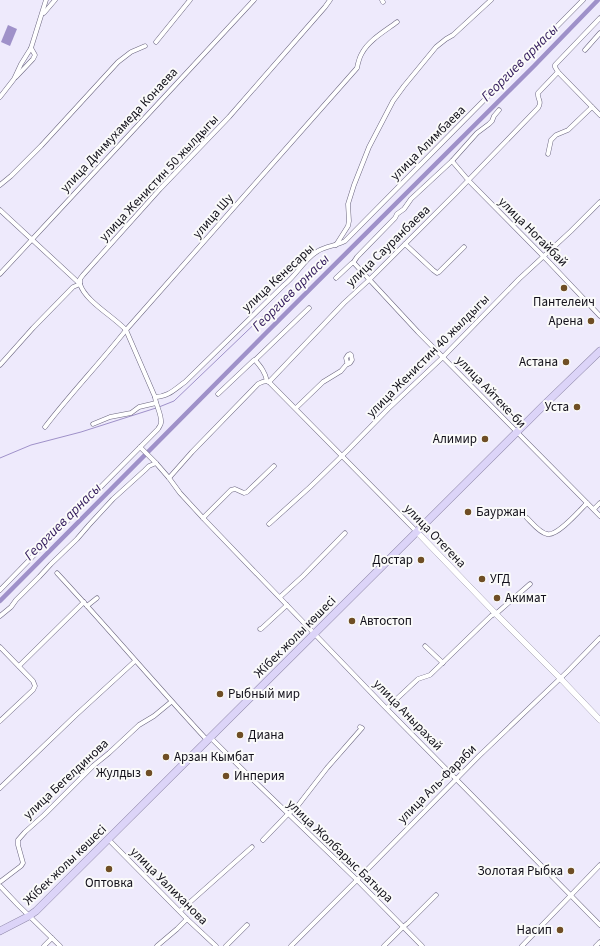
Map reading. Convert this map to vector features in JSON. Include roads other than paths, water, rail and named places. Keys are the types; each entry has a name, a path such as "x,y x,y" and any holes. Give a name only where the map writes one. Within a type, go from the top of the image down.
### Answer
{"highway":[{"name":"Жібек жолы көшесі","path":"0,931 36,911 600,351"}],"main road":[{"name":"улица Отегена","path":"417,532 600,720"}],"street":[{"path":"14,79 31,48 46,0"},
{"path":"42,14 55,0"},
{"path":"156,42 190,0"},
{"name":"улица Динмухамеда Конаева","path":"0,274 254,0"},
{"name":"улица Женистин 50 жылдыгы","path":"0,365 33,328 74,287 80,284 80,279 83,275 160,189 230,117 330,0"},
{"path":"336,244 348,226 348,204 369,147 393,101 436,47 453,35 491,0"},
{"name":"улица Алимбаева","path":"336,244 344,241 583,0"},
{"name":"улица Сауранбаева","path":"169,478 258,384 263,381 268,382 340,307 469,181 538,108 540,102 537,95 538,93 558,72 555,64 600,18"},
{"name":"улица Шу","path":"45,427 126,330 357,68 362,52 382,32 397,22"},
{"path":"585,50 600,34"},
{"path":"0,185 41,146 118,62 131,52 145,46"},
{"path":"0,97 14,79 33,59 35,55 31,48"},
{"path":"558,72 600,115"},
{"path":"548,154 551,140 556,135 568,130 592,107"},
{"path":"336,278 353,263 357,257 404,209 411,199 452,161 477,133 492,121 499,110"},
{"name":"улица Ногайбай","path":"452,161 469,181 600,316"},
{"name":"улица Женистин 40 жылдыгы","path":"269,524 342,456 388,409 443,357 518,279 571,231 600,202"},
{"path":"0,210 80,284 82,290 90,299 120,323 126,330 155,397 161,423 158,429 140,448 0,590"},
{"name":"улица Кенесары","path":"155,397 168,395 184,382 284,285 291,280 311,257 318,251 336,244"},
{"path":"405,244 437,273 464,247"},
{"name":"улица Айтеке-би","path":"353,263 443,357 600,516"},
{"path":"218,394 309,308"},
{"name":"улица Отегена","path":"255,360 265,372 268,382 296,408 417,532"},
{"path":"296,408 323,382 341,371 348,364"},
{"path":"93,424 110,417 131,413 139,407 156,403"},
{"name":"улица Анырахай","path":"140,448 155,462 203,518 600,925"},
{"path":"0,616 11,607 16,600 83,533 89,525 149,466 155,462"},
{"path":"203,518 231,490 235,489 244,493 247,492 274,466"},
{"path":"527,518 540,530 550,534 563,526 587,503"},
{"path":"594,509 600,503"},
{"path":"280,597 345,533"},
{"name":"улица Жолбарыс Батыра","path":"57,573 86,604 171,702 357,880 422,946"},
{"path":"387,708 418,679 430,675 495,613 502,609 530,584"},
{"path":"19,666 86,604 96,598"},
{"path":"260,629 287,605"},
{"name":"улица Аль-Фараби","path":"291,946 456,779 600,638"},
{"path":"425,646 443,663"},
{"path":"0,647 33,681 35,688 0,721"},
{"path":"0,788 135,661"},
{"name":"улица Бегелдинова","path":"0,882 22,864 18,840 24,832 44,815 93,766 110,753 139,725 154,716 171,702"},
{"path":"263,840 303,800 362,728 360,727"},
{"name":"улица Уалиханова","path":"108,840 216,946"},
{"path":"180,911 252,847"},
{"path":"522,946 600,865"},
{"path":"0,886 60,946"},
{"path":"384,946 436,895"},
{"path":"157,946 187,919"},
{"path":"226,946 247,925"},
{"path":"44,946 52,938"},
{"path":"596,946 600,942"}],"waterway":[{"name":"Георгиев арнасы","path":"0,601 598,0"},
{"path":"159,407 174,401 290,290 312,288"},
{"path":"0,458 31,445 81,432 156,408"}],"place":[{"name":"Пантелеич","path":"564,288"},
{"name":"Арена","path":"591,321"},
{"name":"Астана","path":"566,362"},
{"name":"Уста","path":"577,407"},
{"name":"Алимир","path":"485,439"},
{"name":"Бауржан","path":"468,512"},
{"name":"Достар","path":"421,560"},
{"name":"УГД","path":"482,579"},
{"name":"Акимат","path":"497,598"},
{"name":"Автостоп","path":"352,621"},
{"name":"Рыбный мир","path":"220,694"},
{"name":"Диана","path":"240,735"},
{"name":"Арзан Кымбат","path":"166,757"},
{"name":"Жулдыз","path":"149,773"},
{"name":"Инперия","path":"226,776"},
{"name":"Оптовка","path":"109,869"},
{"name":"Золотая Рыбка","path":"571,871"},
{"name":"Насип","path":"560,930"}]}
